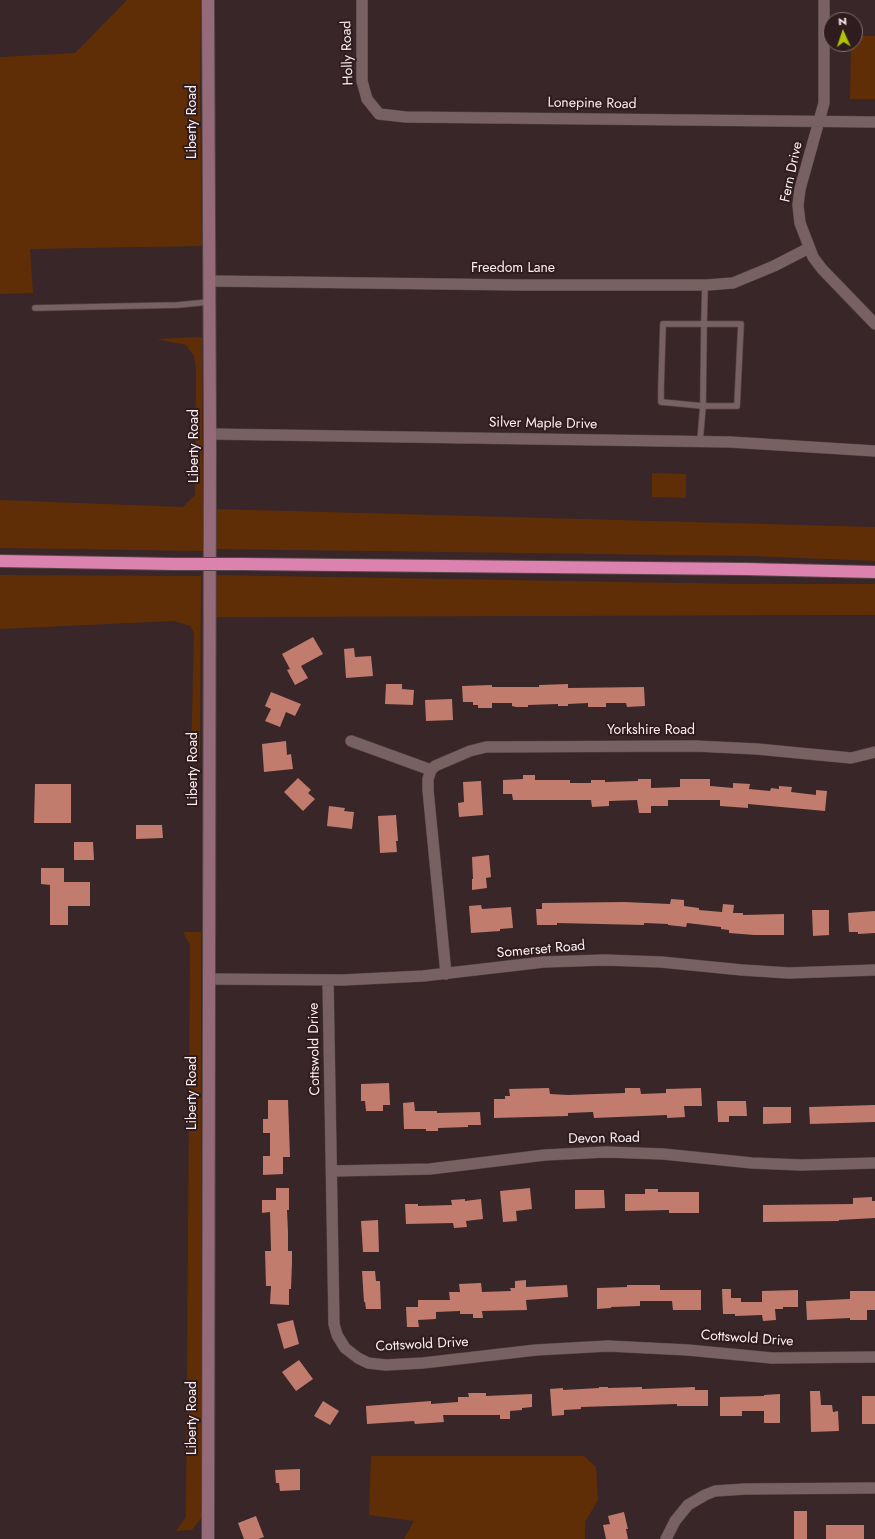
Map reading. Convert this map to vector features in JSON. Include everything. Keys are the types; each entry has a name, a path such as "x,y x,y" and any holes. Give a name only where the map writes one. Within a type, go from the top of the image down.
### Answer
{"highway":[{"path":"0,561 737,569 875,572"}],"street":[{"name":"Liberty Road","path":"208,0 210,281 208,1539"},
{"name":"Holly Road","path":"362,0 362,81 367,99 371,104"},
{"name":"Fern Drive","path":"824,0 824,103 802,183 798,205 800,222 813,257 822,269 875,324"},
{"name":"Lonepine Road","path":"371,104 379,114 406,118 875,122"},
{"name":"Freedom Lane","path":"210,281 522,285 704,285 733,283 774,266 809,248"},
{"name":"Silver Maple Drive","path":"210,434 700,442 768,444 875,451"},
{"path":"351,741 431,770 428,779 428,790 446,974"},
{"name":"Yorkshire Road","path":"431,770 435,766 470,751 486,747 695,746 757,749 851,758 875,752"},
{"name":"Somerset Road","path":"209,979 328,980 423,976 544,962 605,960 661,962 789,973 875,970"},
{"name":"Cottswold Drive","path":"328,980 333,1171 334,1324 337,1335 346,1348 358,1358 368,1363 386,1365 423,1363 536,1350 608,1346 688,1350 772,1358 875,1357"},
{"name":"Devon Road","path":"333,1171 430,1169 545,1155 606,1152 663,1154 752,1163 801,1165 875,1163"},
{"path":"666,1539 674,1521 688,1505 716,1491 875,1488"}],"lane":[{"path":"700,442 703,406 704,285"},
{"path":"35,308 178,305 210,302"},
{"path":"663,324 704,324 741,324 737,406 703,406 661,402 663,324"}],"shaded area":[{"path":"127,0 201,0 200,94 202,246 30,249 33,293 0,294 0,57 75,53"},
{"path":"863,36 875,36 875,99 850,99 851,52 863,52"},
{"path":"202,337 203,551 0,548 0,500 183,507 195,495 196,370 194,356 186,345 156,339"},
{"path":"652,473 686,474 686,498 652,497"},
{"path":"216,509 875,527 875,561 751,556 215,549"},
{"path":"0,575 201,576 200,756 191,756 194,633 190,626 174,621 0,629"},
{"path":"215,575 742,584 875,584 875,615 215,617"},
{"path":"183,932 201,932 201,1518 192,1530 176,1531 186,1517 190,945"},
{"path":"371,1456 584,1456 596,1467 598,1500 585,1522 585,1539 404,1539 414,1521 369,1515"}],"building":[{"path":"313,637 323,654 301,666 308,678 295,685 287,670 290,669 282,654"},
{"path":"354,648 355,657 371,656 373,676 346,678 344,649"},
{"path":"386,684 402,684 402,689 414,690 413,705 385,704"},
{"path":"568,684 568,688 644,687 645,706 627,707 626,703 606,703 606,707 588,707 588,703 568,704 568,706 558,706 558,704 516,707 512,706 512,703 492,703 492,708 478,708 478,705 473,705 473,702 463,702 462,686 492,685 492,687 539,687 539,685"},
{"path":"271,692 301,704 295,716 286,712 280,727 265,721 271,709 265,706"},
{"path":"452,699 453,720 426,721 425,700"},
{"path":"286,741 287,755 291,754 293,769 264,772 262,744"},
{"path":"523,775 535,775 535,780 570,780 570,783 591,783 591,780 605,780 605,782 651,779 651,788 680,787 680,779 710,779 710,786 733,788 733,783 750,784 749,789 770,791 771,788 779,789 779,786 792,787 791,792 816,795 816,790 827,791 825,811 748,804 748,808 720,806 720,800 668,800 668,806 651,806 651,813 639,813 637,800 609,801 609,806 592,807 591,800 513,800 512,794 503,794 503,780 523,779"},
{"path":"298,778 311,790 308,793 315,799 303,811 284,792"},
{"path":"481,781 483,815 459,817 458,803 464,802 463,782"},
{"path":"35,784 71,784 71,823 34,823"},
{"path":"329,806 345,808 344,811 354,812 352,829 327,826"},
{"path":"396,815 398,841 396,841 397,852 380,853 378,816"},
{"path":"136,825 162,825 163,838 136,839"},
{"path":"74,842 93,842 94,860 74,860"},
{"path":"489,855 491,877 486,878 487,888 472,890 472,857"},
{"path":"41,868 64,868 64,882 90,882 90,906 68,906 68,925 50,925 50,885 41,884"},
{"path":"671,899 684,900 684,906 699,908 699,910 722,912 723,904 734,905 733,913 743,913 743,915 784,914 784,935 729,933 729,930 721,929 721,927 687,923 686,927 668,924 644,923 644,925 557,923 557,925 537,925 536,909 542,909 542,903 624,902 670,904"},
{"path":"481,905 482,909 511,907 513,928 500,929 500,931 471,933 469,906"},
{"path":"812,910 829,910 829,935 813,936"},
{"path":"875,911 875,933 858,934 858,932 849,932 848,913"},
{"path":"389,1083 390,1105 383,1105 383,1111 366,1111 365,1101 361,1101 361,1084"},
{"path":"549,1088 550,1094 568,1095 625,1093 625,1088 640,1088 641,1094 666,1093 666,1089 701,1088 702,1106 684,1106 685,1117 667,1118 667,1115 594,1118 593,1112 568,1113 568,1116 494,1118 494,1099 505,1099 505,1096 510,1096 509,1089"},
{"path":"268,1100 288,1100 290,1157 283,1157 283,1174 263,1175 263,1156 270,1156 270,1133 263,1133 263,1119 268,1119"},
{"path":"717,1101 746,1101 747,1116 729,1116 729,1122 718,1122"},
{"path":"414,1102 415,1111 437,1111 437,1113 480,1112 481,1125 438,1128 438,1131 426,1131 426,1129 404,1129 403,1103"},
{"path":"875,1105 875,1122 810,1124 809,1107"},
{"path":"763,1107 791,1107 791,1123 763,1124"},
{"path":"276,1188 289,1188 289,1210 287,1210 288,1251 292,1251 292,1263 289,1305 270,1304 271,1286 266,1286 265,1251 271,1251 270,1212 262,1213 262,1200 276,1200"},
{"path":"530,1188 532,1209 516,1211 517,1221 503,1222 500,1191"},
{"path":"645,1189 658,1189 658,1192 699,1192 699,1213 669,1213 669,1210 625,1211 625,1194 645,1194"},
{"path":"575,1190 604,1190 605,1208 575,1209"},
{"path":"872,1197 872,1201 875,1201 875,1218 839,1221 763,1222 763,1205 853,1204 853,1198"},
{"path":"465,1199 465,1201 481,1199 483,1219 466,1221 467,1227 454,1228 453,1223 406,1224 405,1204 418,1204 418,1206 452,1205 451,1200"},
{"path":"378,1220 379,1252 363,1252 361,1221"},
{"path":"362,1271 375,1271 376,1281 380,1281 381,1309 366,1309 364,1302"},
{"path":"526,1280 526,1287 567,1285 568,1297 526,1300 527,1310 482,1311 483,1318 473,1318 473,1314 460,1314 460,1311 436,1312 436,1319 418,1320 419,1327 407,1327 406,1307 418,1307 418,1300 450,1300 449,1292 460,1292 459,1284 481,1283 482,1292 511,1291 510,1288 515,1288 515,1281"},
{"path":"627,1285 660,1285 660,1290 701,1290 701,1310 673,1310 672,1301 640,1301 640,1306 597,1309 597,1288 627,1287"},
{"path":"722,1289 731,1289 731,1298 741,1298 741,1302 762,1302 762,1291 798,1290 798,1307 783,1307 783,1309 775,1309 776,1320 763,1321 762,1315 735,1316 735,1314 723,1314"},
{"path":"850,1291 875,1291 875,1310 867,1310 867,1320 850,1320 850,1318 807,1320 806,1301 850,1299"},
{"path":"293,1320 299,1344 284,1349 277,1324"},
{"path":"299,1360 313,1379 296,1391 282,1372"},
{"path":"599,1387 642,1387 642,1389 695,1387 695,1390 708,1390 708,1406 677,1406 677,1404 581,1407 581,1409 564,1410 564,1415 552,1416 550,1389 563,1388 563,1390"},
{"path":"810,1391 820,1391 821,1405 832,1405 833,1412 838,1411 839,1431 811,1432"},
{"path":"468,1393 486,1393 486,1396 532,1394 532,1407 510,1411 510,1419 500,1419 500,1415 443,1415 444,1422 415,1424 414,1421 367,1424 366,1406 431,1401 431,1404 458,1402 458,1397 469,1397"},
{"path":"780,1394 780,1423 764,1423 764,1411 742,1411 742,1416 720,1416 720,1397"},
{"path":"862,1396 875,1396 875,1424 862,1424"},
{"path":"323,1401 339,1411 330,1425 314,1416"},
{"path":"300,1469 300,1490 280,1491 279,1483 276,1483 275,1470"},
{"path":"794,1511 807,1511 807,1539 794,1539"},
{"path":"624,1512 628,1529 626,1529 628,1539 606,1539 603,1525 610,1524 608,1516"},
{"path":"256,1516 264,1537 258,1539 244,1539 238,1523"},
{"path":"826,1525 864,1525 864,1539 826,1539"}]}
